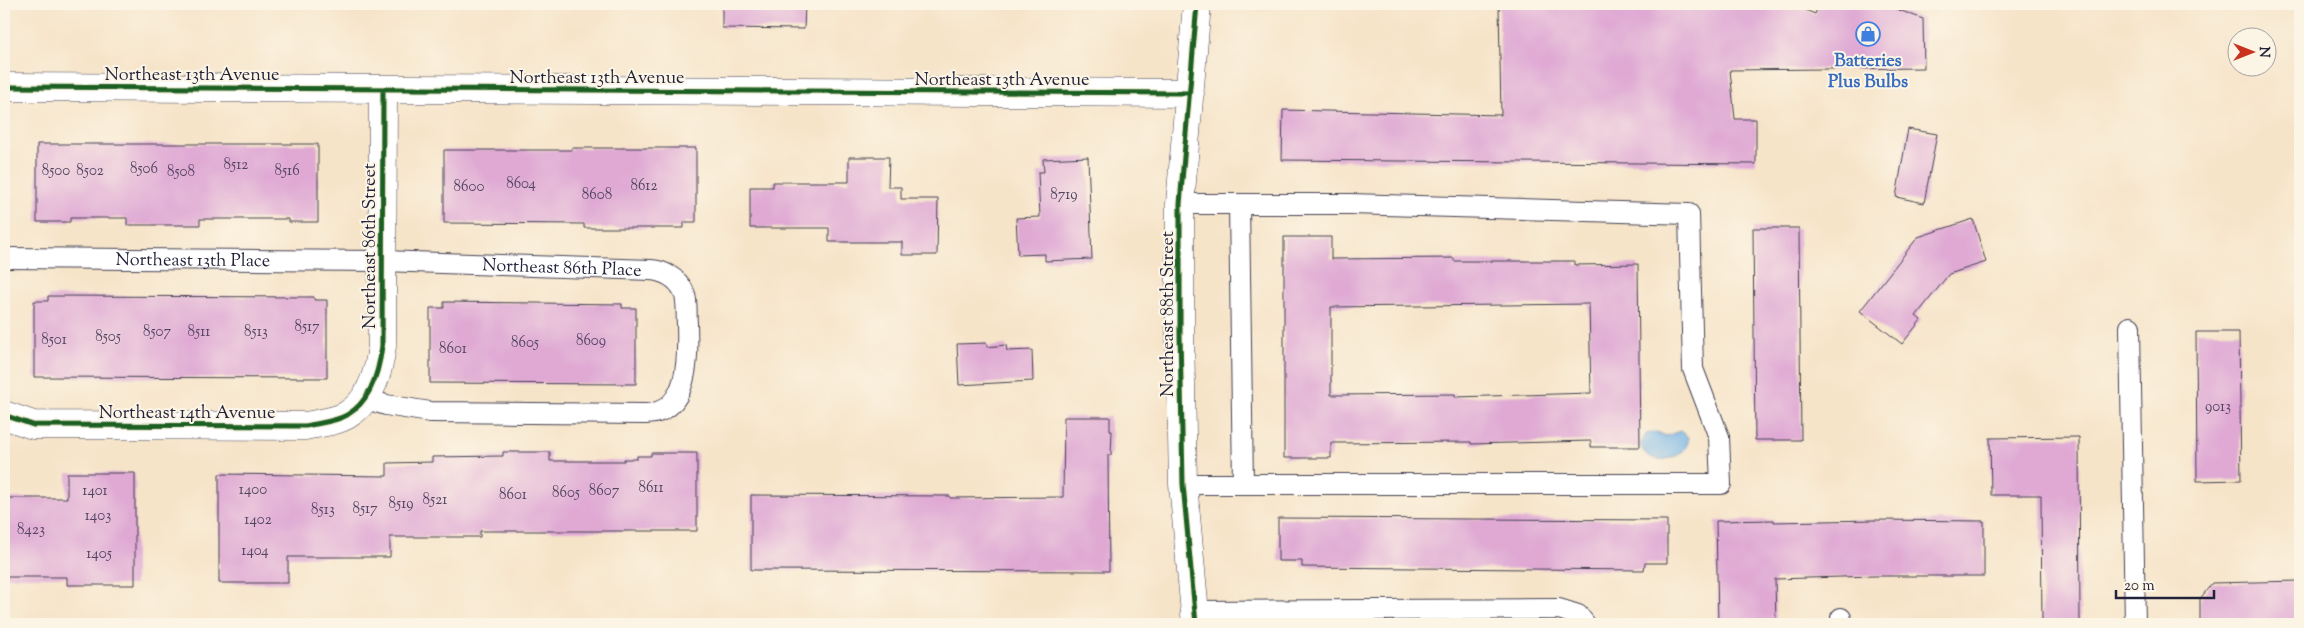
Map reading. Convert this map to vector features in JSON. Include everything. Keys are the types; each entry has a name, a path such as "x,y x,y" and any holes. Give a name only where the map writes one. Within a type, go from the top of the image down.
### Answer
{"street":[{"name":"Northeast 88th Street","path":"1195,618 1183,484 1180,204 1197,4"},
{"name":"Northeast 13th Avenue","path":"4,87 1190,93"},
{"name":"Northeast 86th Street","path":"364,398 376,378 380,362 383,90"},
{"name":"Northeast 14th Avenue","path":"4,415 33,425 305,426 346,416 364,398"}],"lane":[{"path":"1180,204 1350,204 1689,214 1693,369 1719,437 1721,484 1183,484"},
{"path":"1239,204 1243,484"},
{"name":"Northeast 13th Place","path":"4,258 382,261"},
{"name":"Northeast 86th Place","path":"364,398 386,405 430,412 654,413 671,404 683,384 687,340 686,299 683,290 674,279 657,270 382,261"},
{"path":"2130,327 2135,624"},
{"path":"1195,618 1559,609 1572,612 1585,624"}],"water":[{"path":"1680,431 1688,437 1687,445 1682,452 1667,459 1658,459 1650,457 1644,452 1641,444 1646,434 1657,432 1666,436"}],"building":[{"path":"722,4 805,4 804,29 722,28"},
{"path":"1499,4 1791,4 1815,14 1819,4 1883,4 1923,19 1924,68 1730,70 1735,119 1756,119 1756,164 1282,160 1283,110 1501,115"},
{"path":"1908,129 1937,134 1924,203 1896,197"},
{"path":"37,144 318,144 318,222 289,222 289,219 200,219 200,225 127,225 127,218 70,218 70,222 37,222"},
{"path":"572,148 696,148 696,222 684,222 684,228 584,228 584,224 444,223 444,150 572,150"},
{"path":"849,157 889,157 888,187 901,187 901,199 938,199 937,255 902,255 902,242 829,242 829,228 750,228 750,187 773,187 773,182 849,182"},
{"path":"1088,157 1092,259 1045,261 1045,254 1018,255 1016,218 1040,217 1038,172 1044,172 1043,159"},
{"path":"1973,219 1986,262 1949,274 1916,316 1921,320 1902,344 1860,311 1918,237"},
{"path":"1753,228 1799,228 1801,440 1755,440"},
{"path":"1284,237 1331,237 1331,259 1454,258 1454,261 1575,261 1575,265 1638,264 1640,447 1591,447 1591,441 1471,444 1471,442 1331,443 1331,458 1284,458","holes":["1589,304 1591,393 1455,397 1455,394 1331,395 1331,307"]},
{"path":"48,296 314,297 314,300 327,300 327,378 34,377 34,301 48,301"},
{"path":"444,302 622,304 622,308 636,308 636,384 430,383 430,308 444,308"},
{"path":"2196,332 2239,332 2241,480 2197,481"},
{"path":"987,343 987,347 1006,345 1007,351 1032,350 1033,381 959,385 957,344"},
{"path":"1064,417 1110,417 1110,431 1112,431 1111,455 1108,455 1109,571 751,570 751,495 950,496 950,498 1063,497"},
{"path":"2079,437 2080,624 2042,624 2041,495 1991,495 1990,438"},
{"path":"503,452 550,452 550,461 624,461 624,459 637,459 637,456 651,456 651,453 697,453 697,531 480,531 480,537 390,537 390,557 288,557 288,583 219,583 219,474 387,476 387,463 432,462 432,457 503,456"},
{"path":"67,473 135,473 135,585 67,585 67,577 4,577 4,501 7,501 7,498 67,498"},
{"path":"1278,518 1667,520 1667,563 1645,563 1644,570 1302,567 1302,561 1278,561"},
{"path":"1774,520 1774,522 1873,520 1984,521 1984,576 1874,576 1775,579 1776,624 1718,624 1716,521"},
{"path":"2300,581 2300,624 2200,624 2200,599 2212,583"}],"cycle path":[{"path":"1196,624 1183,484 1180,204 1197,4"},
{"path":"4,87 1190,93"},
{"path":"4,415 33,425 305,426 337,419 355,409 368,394 372,385 379,365 382,346 383,90"}],"place":[{"name":"Batteries Plus Bulbs","path":"1868,34"}]}
